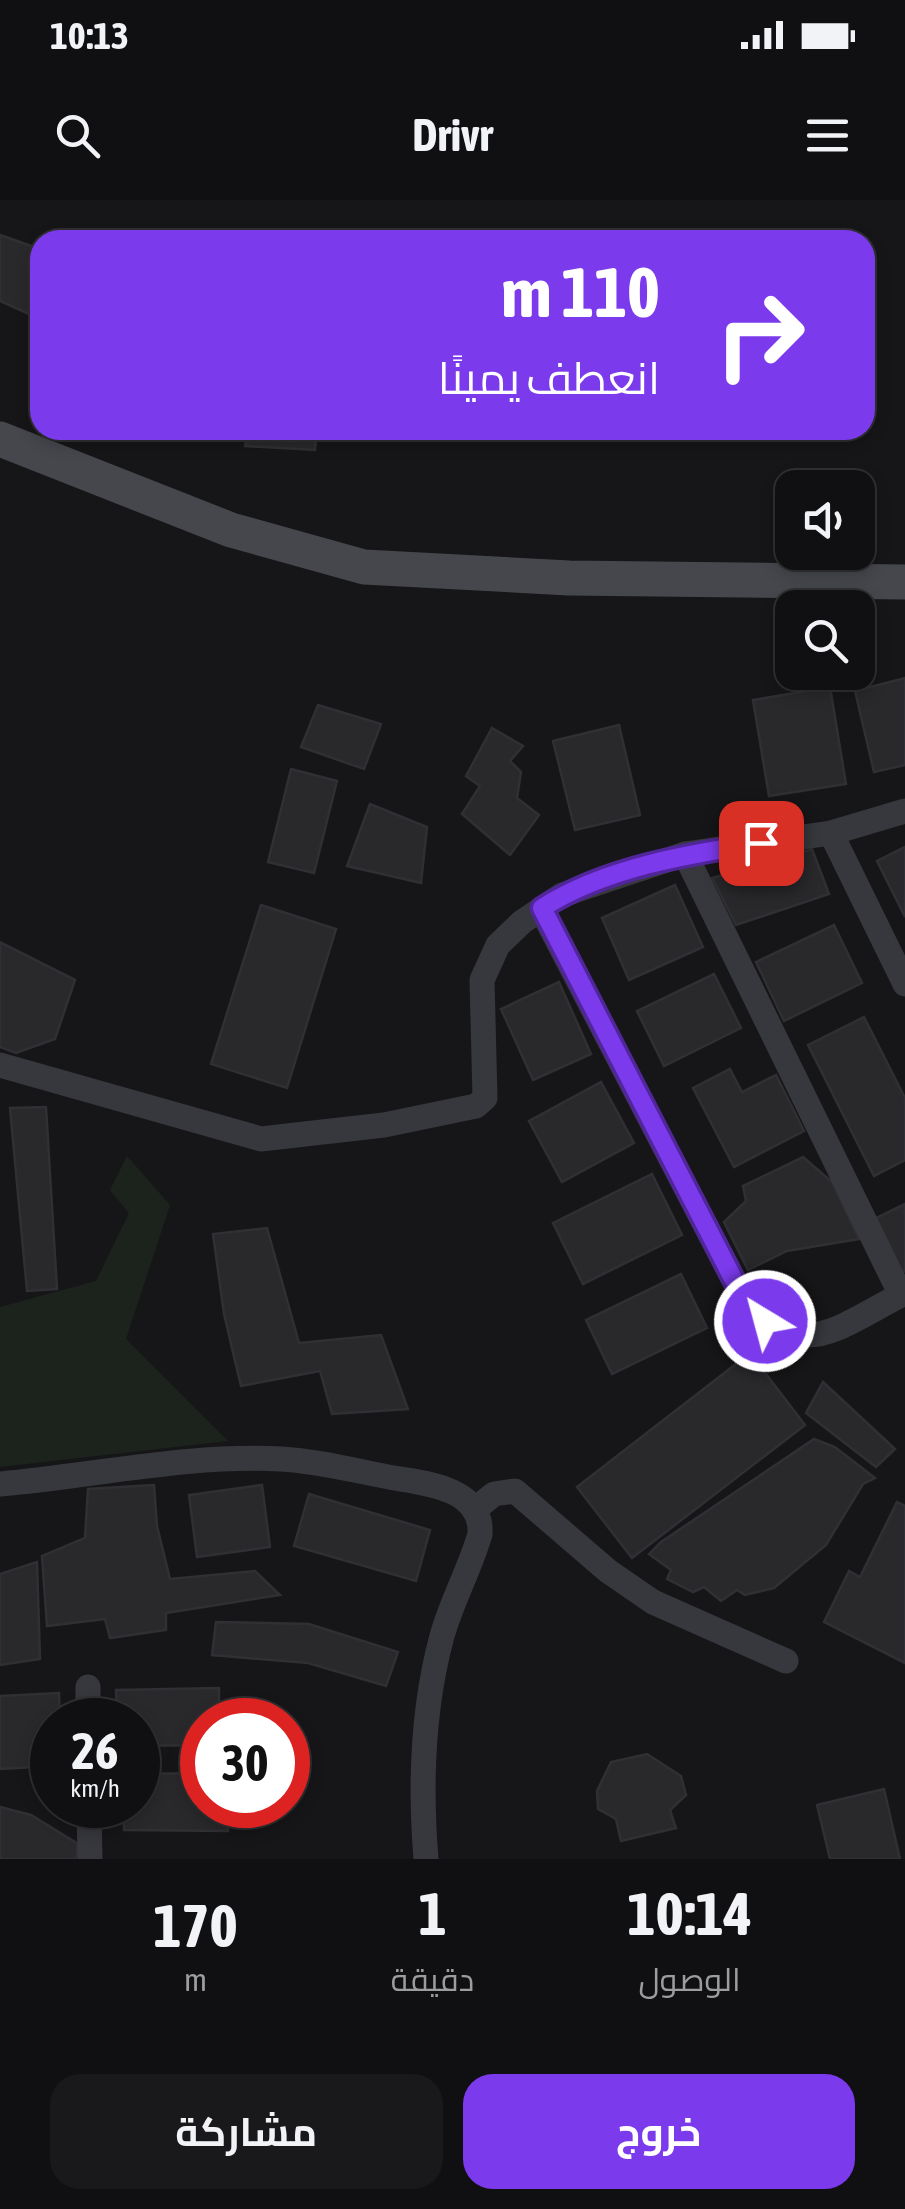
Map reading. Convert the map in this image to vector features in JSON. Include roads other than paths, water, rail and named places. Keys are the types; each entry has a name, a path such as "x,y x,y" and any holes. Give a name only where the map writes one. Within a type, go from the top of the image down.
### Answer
{"main road":[{"path":"0,440 232,530 364,567 550,578 905,582"}],"street":[{"path":"0,1065 262,1139 384,1125 476,1106 485,1098 480,1006 487,962 498,945 542,908 562,895 685,854 832,833 905,811"},
{"path":"832,833 905,984"},
{"path":"542,908 739,1290 765,1321 800,1336 821,1335 903,1294 685,854"},
{"path":"0,1484 208,1460 282,1458 440,1486 474,1510 480,1534 442,1636 434,1682 422,1780 426,1859"},
{"path":"474,1510 501,1491 519,1492 608,1571 653,1602 786,1661"},
{"path":"88,1688 88,1698"},
{"path":"89,1828 90,1859"}]}
